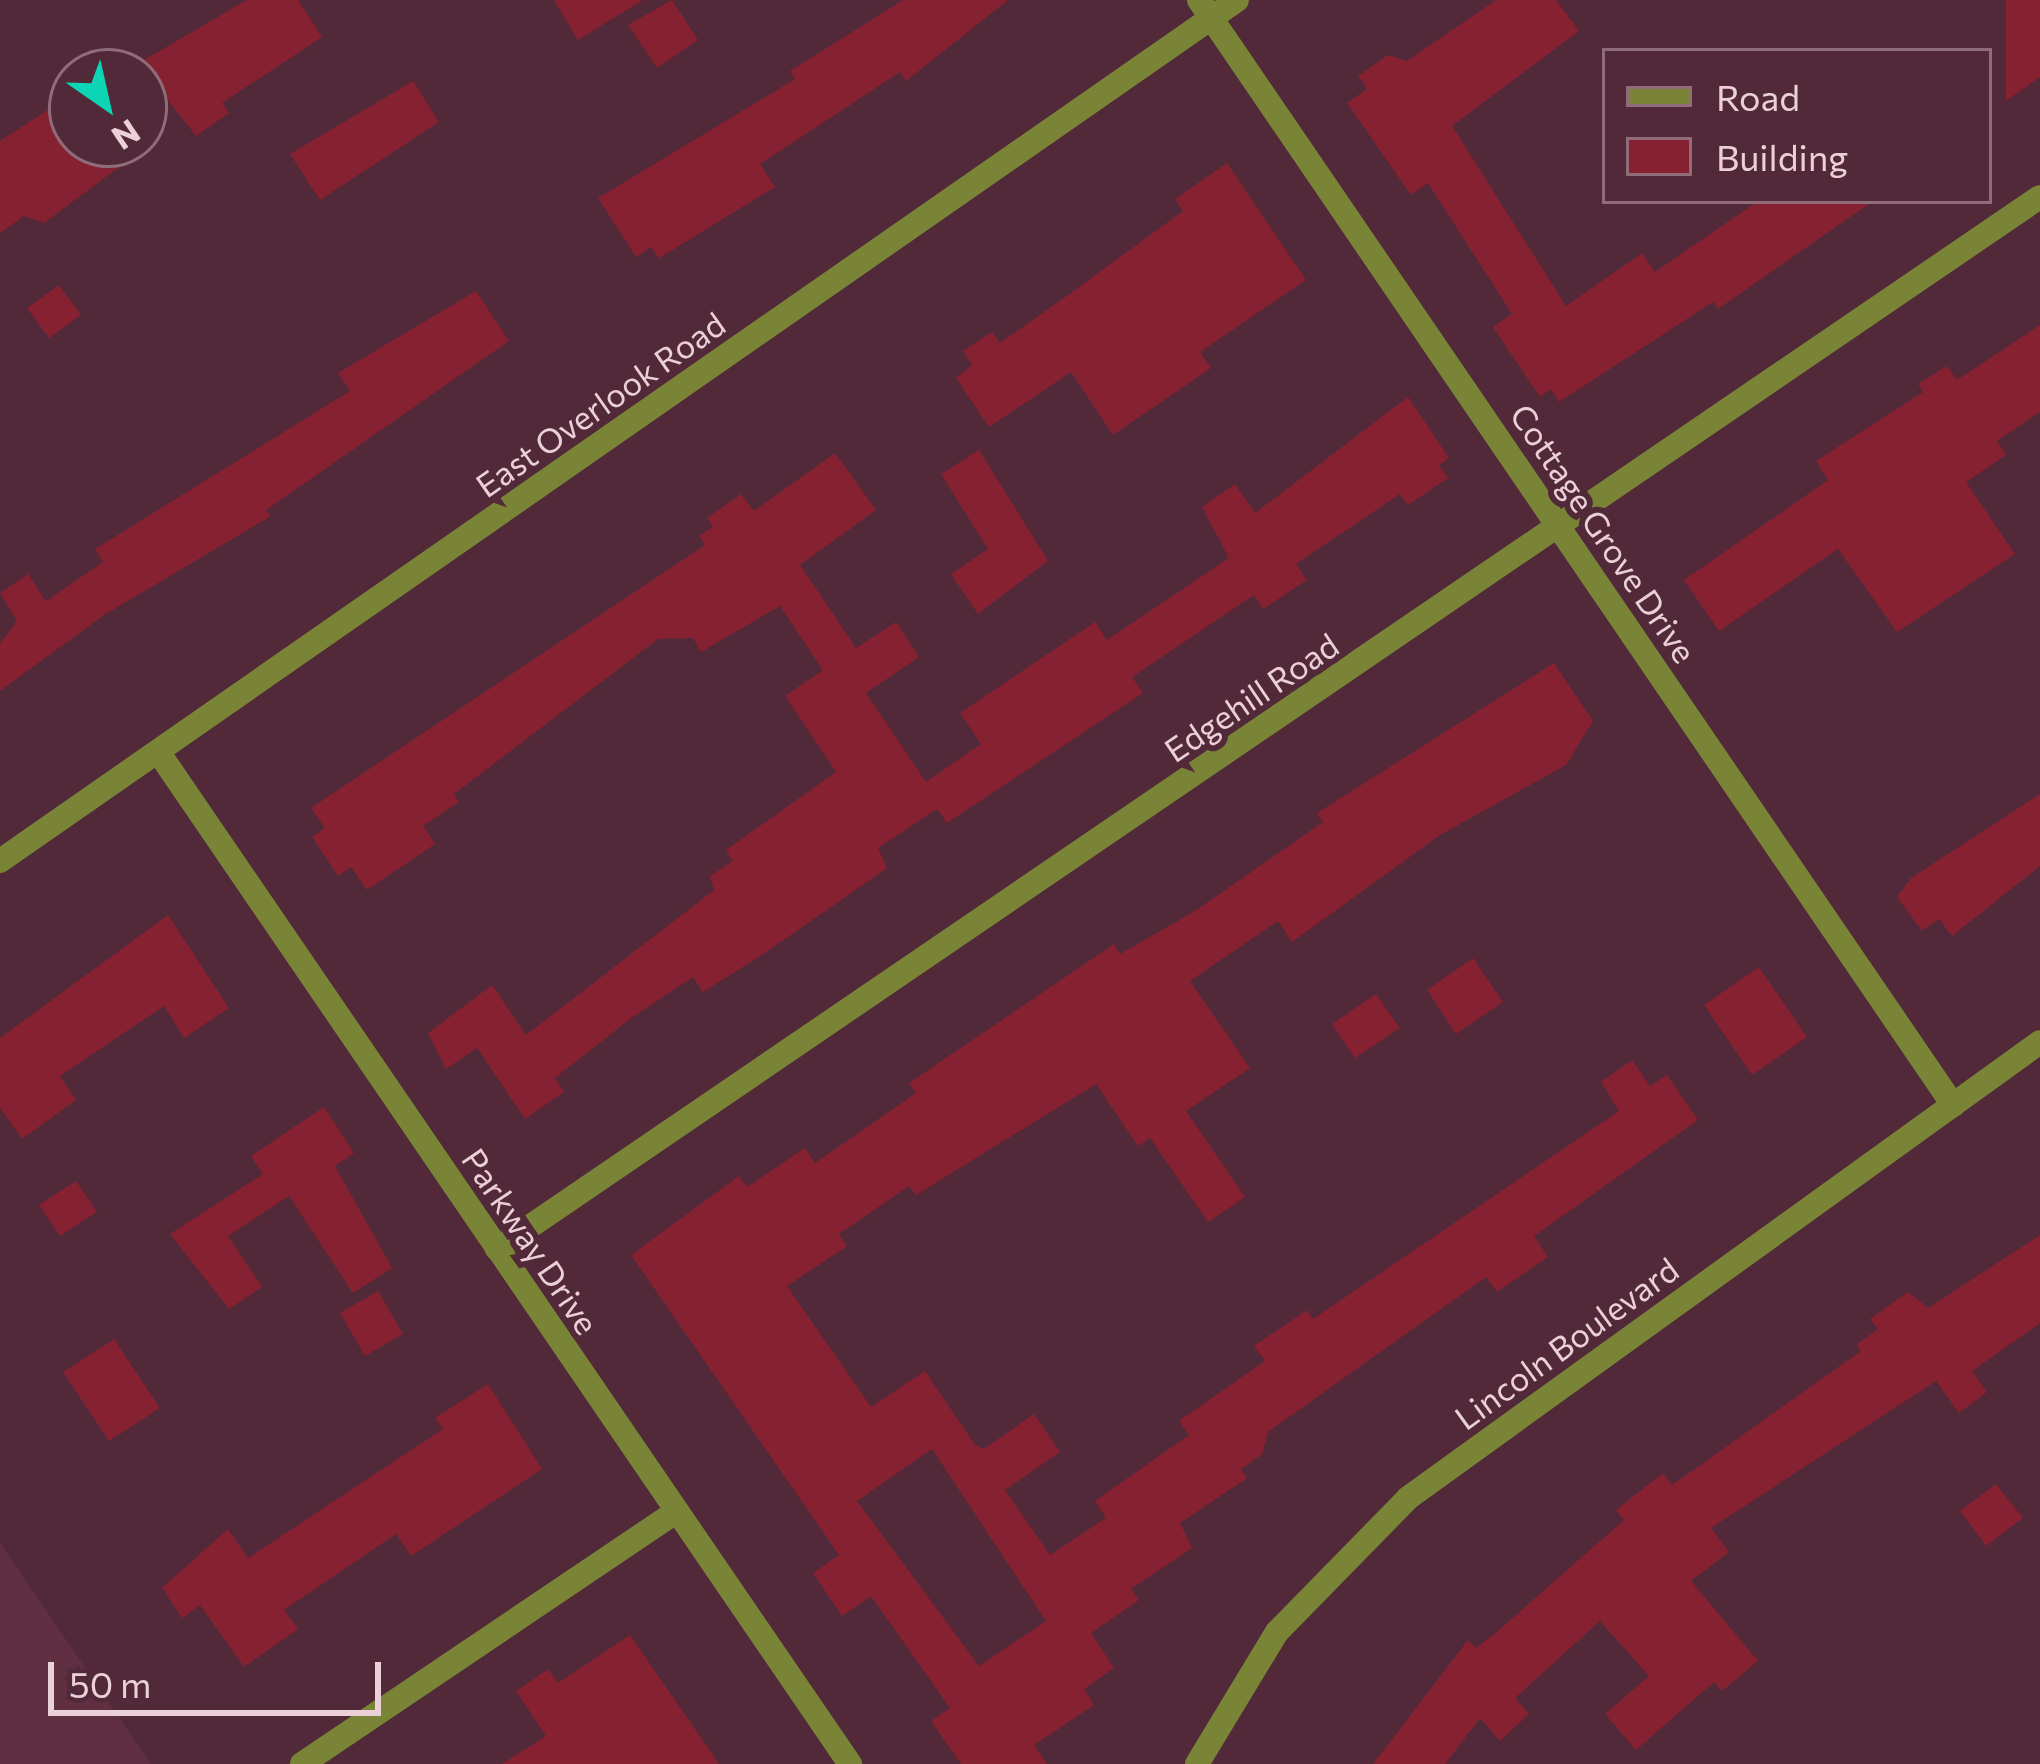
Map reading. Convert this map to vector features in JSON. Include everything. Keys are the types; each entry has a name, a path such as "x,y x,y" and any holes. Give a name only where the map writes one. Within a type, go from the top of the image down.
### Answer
{"street":[{"name":"East Overlook Road","path":"0,861 159,753 1205,9 1237,0"},
{"name":"Cottage Grove Drive","path":"1205,9 1953,1105"},
{"name":"Edgehill Road","path":"497,1250 2040,196"},
{"name":"Parkway Drive","path":"159,753 674,1513 850,1764"},
{"name":"Lincoln Boulevard","path":"1196,1764 1277,1632 1408,1498 2040,1042"},
{"path":"302,1764 674,1513"}],"shaded area":[{"path":"0,1543 142,1751 151,1764 0,1764"}],"building":[{"path":"247,0 298,0 322,37 222,103 229,113 196,136 168,100 165,48"},
{"path":"554,0 643,0 578,40"},
{"path":"672,0 698,40 657,68 628,25"},
{"path":"903,0 1008,0 906,81 900,72 760,164 775,187 659,258 651,247 636,257 598,198 795,79 790,71"},
{"path":"1496,0 1556,0 1579,31 1452,126 1566,306 1642,253 1655,272 1754,204 1869,204 1718,309 1713,302 1559,402 1551,389 1540,397 1493,327 1512,314 1428,183 1411,195 1347,103 1367,89 1358,76 1388,55 1407,61"},
{"path":"2006,0 2040,0 2040,77 2006,101"},
{"path":"413,81 439,122 320,200 290,154"},
{"path":"48,110 48,168 118,168 44,223 24,216 0,233 0,141"},
{"path":"1227,163 1306,280 1200,352 1211,368 1113,435 1071,372 989,427 956,378 972,365 963,351 992,332 1000,343 1068,295 1183,211 1175,199"},
{"path":"59,285 81,315 49,338 27,308"},
{"path":"476,291 509,341 266,510 271,516 104,615 0,691 0,643 17,621 0,593 28,574 46,601 103,562 95,549 350,391 338,373"},
{"path":"2040,325 2040,412 1997,441 2006,455 1966,482 2015,554 1897,632 1838,549 1719,631 1684,580 1828,480 1816,461 1923,392 1918,384 1947,366 1957,380"},
{"path":"1408,397 1449,458 1439,465 1448,478 1408,505 1400,494 1296,564 1307,580 1263,609 1254,595 1132,677 1143,693 947,823 937,809 878,848 887,868 762,955 703,992 693,977 630,1019 555,1078 564,1092 525,1119 477,1048 446,1069 428,1033 492,985 526,1035 714,890 710,876 733,861 726,850 836,772 785,696 823,670 780,606 701,652 693,638 658,639 454,794 459,802 423,826 435,844 367,890 351,867 338,876 312,837 325,828 311,808 705,545 699,536 713,527 707,518 741,494 754,511 835,453 876,510 800,565 856,648 896,622 919,657 866,693 926,782 981,744 960,713 1095,622 1107,640 1229,558 1202,507 1235,484 1255,513"},
{"path":"979,450 1048,561 978,614 951,574 988,549 941,474"},
{"path":"1554,663 1593,721 1566,765 1440,835 1292,942 1278,921 1190,981 1250,1068 1186,1111 1245,1197 1208,1222 1150,1138 1138,1146 1096,1084 916,1195 909,1186 839,1234 847,1246 787,1286 871,1407 925,1371 975,1445 984,1449 1034,1414 1060,1452 1005,1490 1050,1555 1106,1518 1095,1501 1189,1435 1179,1421 1265,1361 1254,1346 1307,1310 1313,1319 1619,1111 1601,1082 1632,1060 1650,1086 1667,1075 1698,1120 1534,1236 1548,1257 1497,1292 1486,1277 1268,1432 1262,1454 1241,1469 1247,1478 1180,1523 1192,1548 1131,1589 1139,1600 1091,1633 1114,1668 1084,1689 1094,1705 1034,1745 1047,1764 961,1764 931,1721 950,1708 871,1596 842,1616 813,1573 839,1555 631,1255 739,1176 747,1187 805,1148 815,1163 916,1093 909,1083 1114,944 1120,954 1195,911 1323,822 1317,813","holes":["932,1449 1046,1621 979,1666 857,1501"]},
{"path":"2040,794 2040,866 1952,936 1939,919 1922,931 1897,897 1911,878"},
{"path":"168,915 229,1008 184,1038 164,1006 60,1076 76,1100 22,1139 0,1108 0,1038"},
{"path":"1473,958 1503,1002 1456,1034 1427,990"},
{"path":"1759,967 1807,1037 1752,1075 1704,1005"},
{"path":"1376,994 1400,1028 1355,1058 1332,1024"},
{"path":"324,1107 354,1153 335,1166 392,1268 353,1293 289,1196 228,1236 262,1287 229,1309 170,1234 263,1174 251,1156"},
{"path":"76,1181 97,1212 60,1236 39,1205"},
{"path":"2040,1235 2040,1323 1972,1371 1987,1392 1959,1413 1936,1381 1711,1528 1729,1552 1691,1581 1758,1661 1722,1691 1714,1682 1636,1750 1605,1714 1649,1676 1600,1621 1515,1698 1529,1714 1500,1741 1480,1718 1445,1764 1373,1764 1468,1640 1476,1648 1498,1631 1624,1520 1616,1510 1663,1473 1672,1485 1861,1351 1856,1345 1878,1329 1870,1319 1908,1292 1928,1308"},
{"path":"378,1291 403,1334 365,1356 340,1313"},
{"path":"114,1339 160,1408 109,1441 63,1372"},
{"path":"488,1384 542,1469 411,1556 396,1534 284,1610 298,1629 244,1667 200,1605 182,1618 162,1588 228,1529 248,1558 443,1429 435,1418"},
{"path":"1996,1484 2023,1518 1986,1546 1960,1511"},
{"path":"630,1635 719,1764 502,1764 546,1736 516,1691 548,1669 558,1683"}]}
